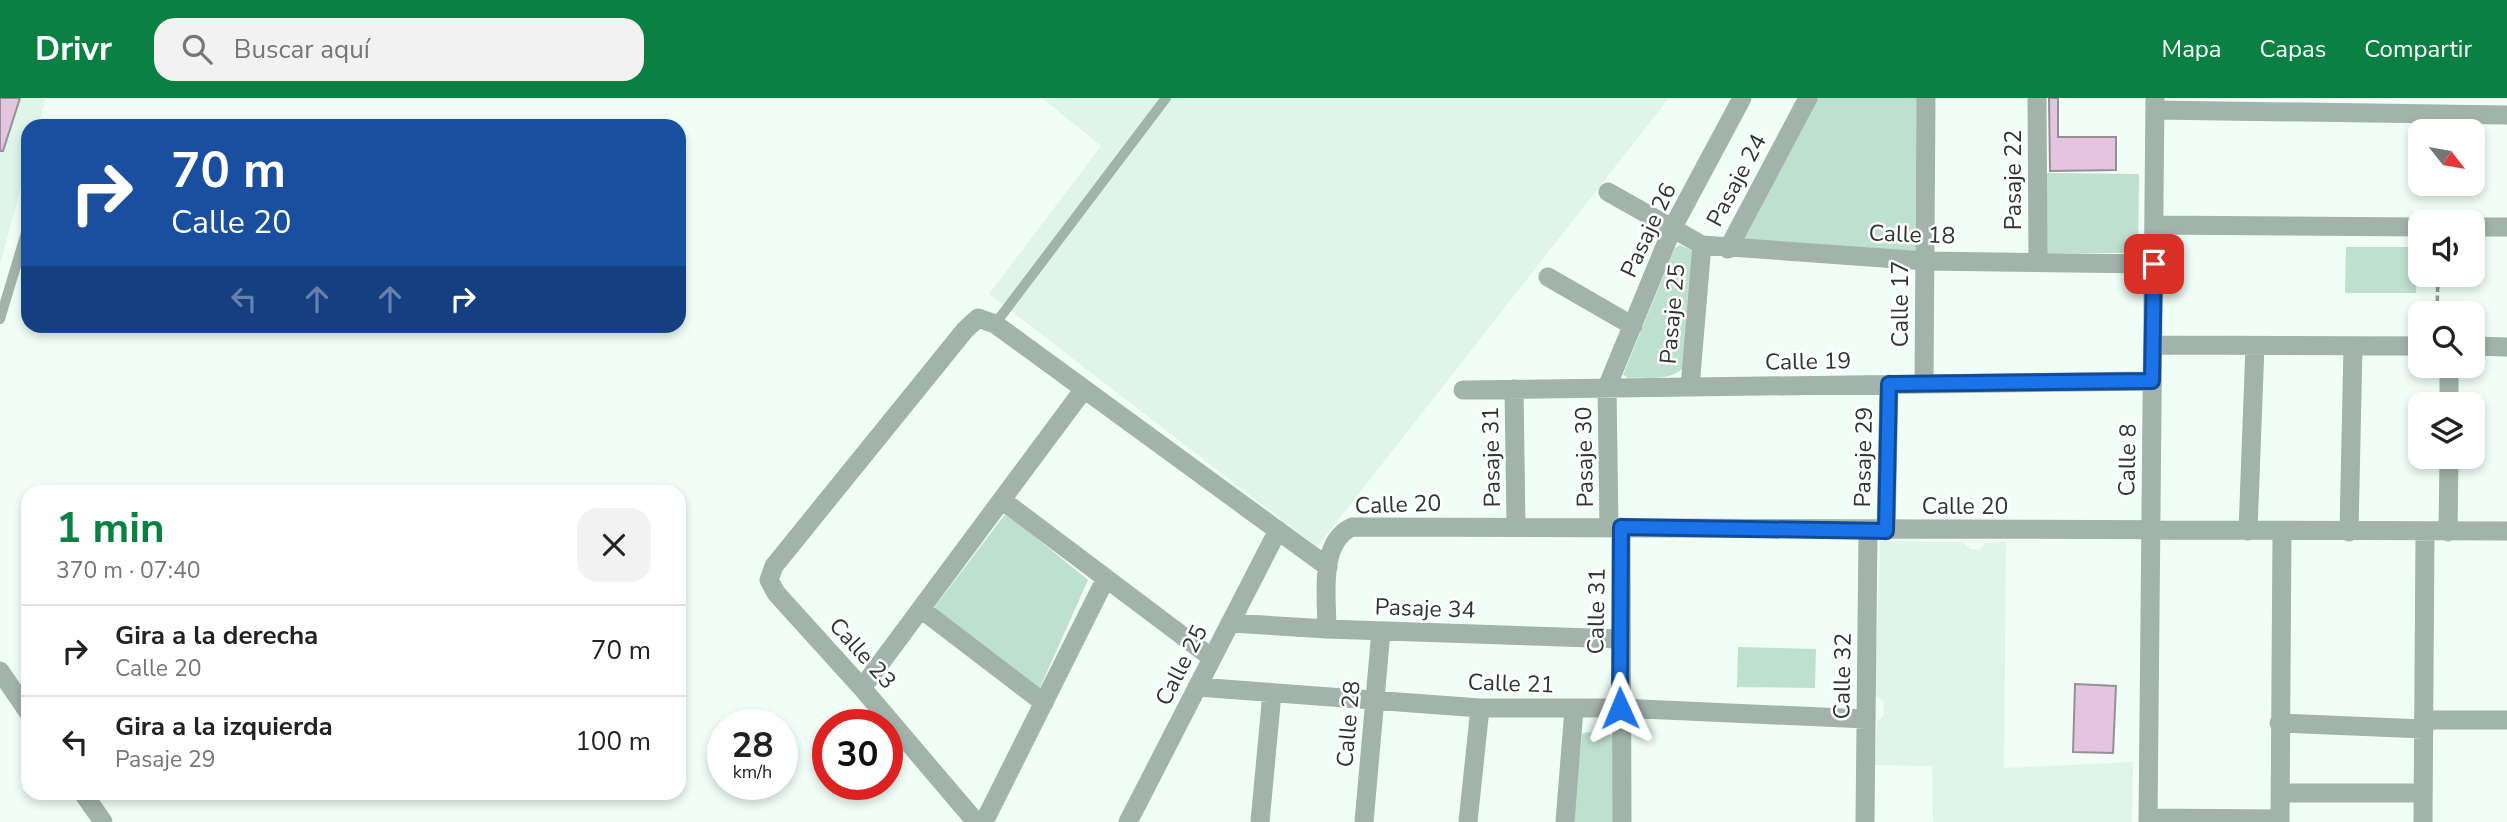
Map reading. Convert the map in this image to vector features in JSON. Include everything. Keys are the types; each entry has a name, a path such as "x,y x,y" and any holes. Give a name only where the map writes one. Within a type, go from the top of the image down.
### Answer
{"street":[{"name":"Pasaje 26","path":"1607,387 1673,228 1742,98"},
{"name":"Pasaje 24","path":"1728,248 1808,98"},
{"name":"Calle 17","path":"1924,384 1926,98"},
{"name":"Pasaje 22","path":"2037,98 2038,262"},
{"path":"2155,104 2507,115"},
{"name":"Calle 8","path":"2148,820 2155,104"},
{"name":"Calle 18","path":"1608,192 1702,245 1925,261 2154,264"},
{"path":"2154,225 2408,227"},
{"path":"2485,227 2507,228"},
{"name":"Pasaje 25","path":"1690,387 1702,245"},
{"path":"1548,277 1633,326"},
{"name":"Calle 23","path":"976,821 776,593 769,580 774,566 965,330 978,317 995,324"},
{"path":"995,324 1328,567 1326,629"},
{"path":"2153,345 2408,346"},
{"path":"2248,531 2255,346"},
{"path":"2349,532 2353,346"},
{"path":"2485,346 2507,346"},
{"name":"Calle 19","path":"1464,390 2152,381"},
{"name":"Pasaje 29","path":"1877,531 1889,384"},
{"name":"Pasaje 30","path":"1607,387 1615,527"},
{"path":"862,688 1084,389"},
{"name":"Pasaje 31","path":"1514,389 1516,525"},
{"path":"2448,532 2449,469"},
{"path":"1002,500 1212,657"},
{"name":"Calle 20","path":"1328,567 1331,545 1341,532 1352,527 1516,525 1877,531 2507,531"},
{"name":"Calle 31","path":"1615,527 1620,639 1622,822"},
{"name":"Calle 25","path":"1128,822 1278,530"},
{"name":"Calle 32","path":"1866,822 1866,719 1877,531"},
{"path":"2148,820 2280,821 2283,531"},
{"path":"2423,822 2425,532"},
{"path":"976,821 1044,703 1106,578"},
{"path":"921,609 1044,703"},
{"name":"Pasaje 34","path":"1230,623 1620,639"},
{"name":"Calle 28","path":"1364,822 1381,631"},
{"path":"0,671 21,702"},
{"name":"Calle 21","path":"1198,687 1480,708 1620,708 1866,719"},
{"path":"1260,822 1272,693"},
{"path":"1468,822 1480,708"},
{"path":"1565,822 1574,709"},
{"path":"2279,723 2424,724 2507,720"},
{"path":"2281,793 2423,793"},
{"path":"88,800 103,822"}],"lane":[{"path":"995,324 1167,98"},
{"path":"0,319 21,249"}],"shaded area":[{"path":"0,98 46,98 40,119 21,119 21,188 0,264"},
{"path":"1042,98 1669,98 1317,547 989,294 1101,146"},
{"path":"1816,98 1917,98 1915,251 1737,250"},
{"path":"2047,173 2139,174 2138,253 2046,253"},
{"path":"1680,245 1695,252 1685,366 1667,377 1628,378 1623,375 1675,248"},
{"path":"2346,247 2408,247 2408,287 2416,287 2416,293 2345,293"},
{"path":"1006,513 1088,580 1035,699 927,617"},
{"path":"1880,541 1962,542 1971,549 1980,549 1985,543 2006,542 2004,768 2133,762 2132,822 1933,822 1932,766 1875,765 1877,722 1884,715 1883,701 1875,695"},
{"path":"1738,647 1816,649 1815,688 1737,687"},
{"path":"1587,732 1611,735 1614,740 1614,822 1573,822 1582,734"}],"building":[{"path":"0,98 20,98 3,151 0,151"},
{"path":"2049,98 2058,98 2058,137 2116,137 2116,170 2050,171"},
{"path":"2075,684 2116,686 2113,753 2073,752"}],"route":[{"path":"1620,708 1621,527 1886,531 1889,384 2152,381 2154,264"}]}
